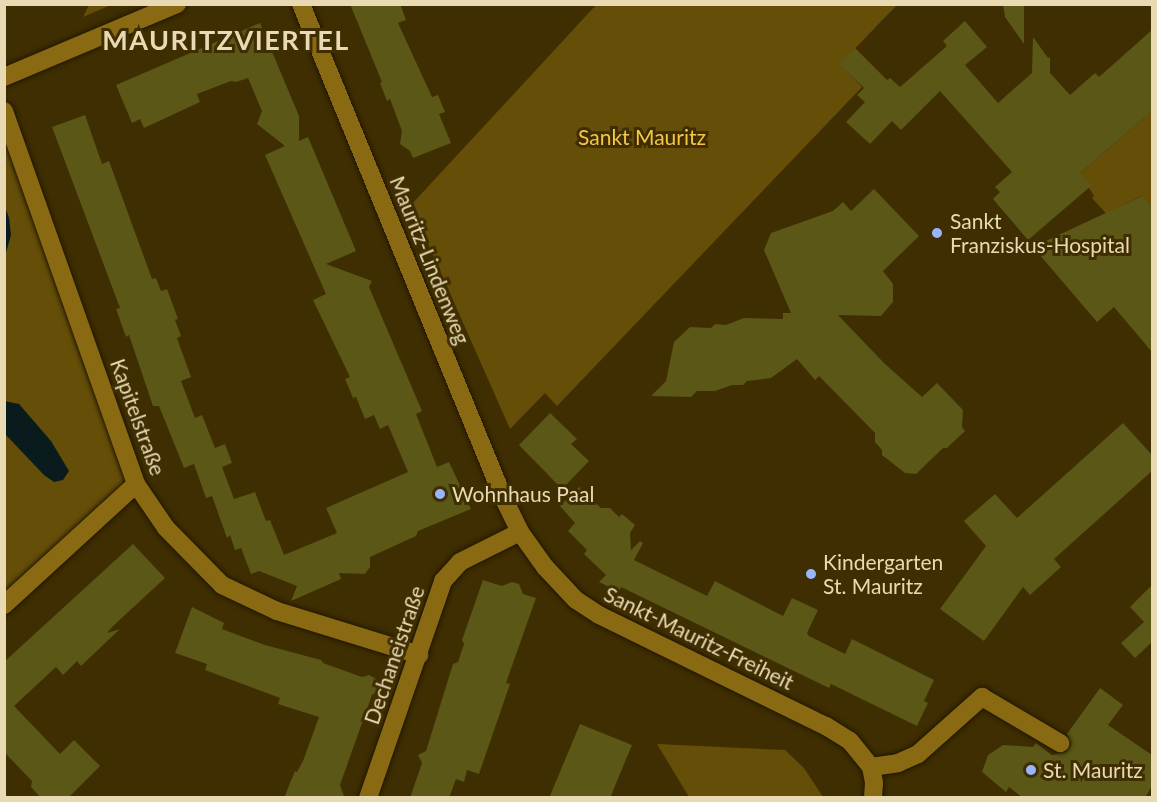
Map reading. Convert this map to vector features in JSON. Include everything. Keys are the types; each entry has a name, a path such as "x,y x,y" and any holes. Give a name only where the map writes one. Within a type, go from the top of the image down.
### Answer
{"street":[{"path":"4,77 177,4"},
{"name":"Mauritz-Lindenweg","path":"301,4 503,497 520,532"},
{"name":"Kapitelstraße","path":"4,111 136,484 166,528 222,585 276,611 418,655"},
{"path":"4,605 136,484"},
{"name":"Dechaneistraße","path":"368,798 443,581 460,562 520,532"},
{"name":"Sankt-Mauritz-Freiheit","path":"520,532 558,584 576,600 649,641 826,726 850,741 871,767"},
{"path":"873,798 874,783 871,767 898,763 918,754 982,697 1060,743"}],"green space":[{"path":"89,4 111,5 83,17"},
{"name":"Sankt Mauritz","path":"596,5 897,5 840,64 862,87 557,406 545,393 510,429 411,205"},
{"path":"1152,111 1152,208 1141,196 1119,207 1113,221 1092,198 1094,196 1080,173"},
{"path":"4,127 129,480 4,598"},
{"path":"657,744 785,750 804,768 823,797 689,797"}],"shaded area":[{"path":"5,207 11,235 5,256"},
{"path":"4,401 19,404 51,441 69,471 63,480 54,482 44,475 5,434"}],"building":[{"path":"350,4 400,4 406,20 398,23 432,97 438,95 445,112 439,114 451,143 413,158 410,151 400,144 402,131 390,99 387,101 380,83 382,82"},
{"path":"1003,4 1024,4 1024,44 1005,17"},
{"path":"965,21 987,47 965,65 998,103 1032,73 1033,37 1048,58 1050,57 1050,73 1070,95 1095,73 1099,77 1152,30 1152,111 1080,173 1091,186 1028,240 993,199 1000,192 995,187 1012,172 940,91 901,130 892,121 870,144 846,122 865,102 857,95 864,88 839,64 855,48 887,80 890,78 900,87 947,46 943,41"},
{"path":"260,23 299,116 299,141 308,137 356,251 326,264 372,281 369,287 422,411 416,414 437,467 449,462 471,509 418,531 416,536 370,557 370,567 365,574 339,573 341,579 291,601 297,586 259,571 251,574 241,548 235,550 230,535 227,538 212,496 206,498 194,464 184,468 159,406 153,406 129,335 126,337 116,309 120,308 52,127 85,115 102,164 109,161 152,279 156,278 161,291 167,289 178,319 175,320 181,336 177,338 191,377 181,381 195,418 202,415 215,448 225,444 232,463 222,467 234,499 255,492 266,521 270,520 284,555 337,533 326,508 408,472 388,425 380,429 374,415 365,419 356,397 353,398 345,379 350,377 313,300 326,294 265,155 285,146 257,124 262,111 248,78 236,82 231,81 197,94 200,102 144,128 140,119 132,123 116,85"},
{"path":"874,189 919,236 883,271 893,284 893,302 881,316 838,315 884,363 922,397 937,383 963,410 962,427 965,431 947,448 943,448 916,474 905,473 882,455 882,450 875,442 875,433 819,376 815,380 797,359 771,378 747,381 743,385 732,385 715,391 697,391 691,397 651,396 666,381 674,342 690,327 711,328 715,324 726,325 744,318 783,319 783,313 791,313 764,250 771,233 833,211 843,202 851,211"},
{"path":"1142,196 1152,208 1152,352 1114,307 1097,322 1033,247"},
{"path":"550,413 577,439 571,444 589,461 562,489 519,445"},
{"path":"1123,423 1152,455 1152,471 1054,559 1061,567 1030,595 1023,587 984,641 940,609 986,546 964,521 995,494 1017,518"},
{"path":"579,487 601,508 610,508 619,517 622,514 635,525 630,533 631,550 640,541 643,543 634,560 707,596 715,581 783,616 792,598 818,610 807,633 809,636 845,654 852,639 934,680 924,701 928,703 917,726 831,684 829,688 621,587 619,592 599,582 606,575 584,554 587,550 568,531 575,523 560,506"},
{"path":"133,544 165,578 113,626 107,633 120,629 81,666 77,661 63,675 56,667 14,706 60,754 74,740 100,766 68,798 41,798 31,787 32,781 4,752 4,662"},
{"path":"483,580 502,586 512,582 519,584 523,594 536,598 506,683 510,684 479,774 467,770 464,782 456,779 449,798 410,798 422,763 418,755 426,751 453,664 458,662 464,644 462,640"},
{"path":"1152,585 1152,642 1135,658 1121,643 1144,622 1130,607"},
{"path":"192,607 224,623 222,629 265,645 321,660 323,663 362,677 369,675 376,679 377,692 372,695 340,785 344,796 284,798 295,771 297,772 303,761 319,717 278,704 280,698 205,670 207,664 175,653"},
{"path":"1100,688 1123,705 1108,725 1152,755 1152,786 1145,798 1023,798 1009,787 1006,792 982,772 988,755 1003,745 1033,747 1036,743 1052,755 1066,752 1071,744 1067,734"},
{"path":"580,724 632,745 610,798 549,798"}],"place":[{"name":"Sankt Franziskus-Hospital","path":"937,233"},
{"name":"Wohnhaus Paal","path":"440,494"},
{"name":"Kindergarten St. Mauritz","path":"811,574"},
{"name":"St. Mauritz","path":"1031,770"}],"district":[{"name":"MAURITZVIERTEL","path":"226,40"}]}
